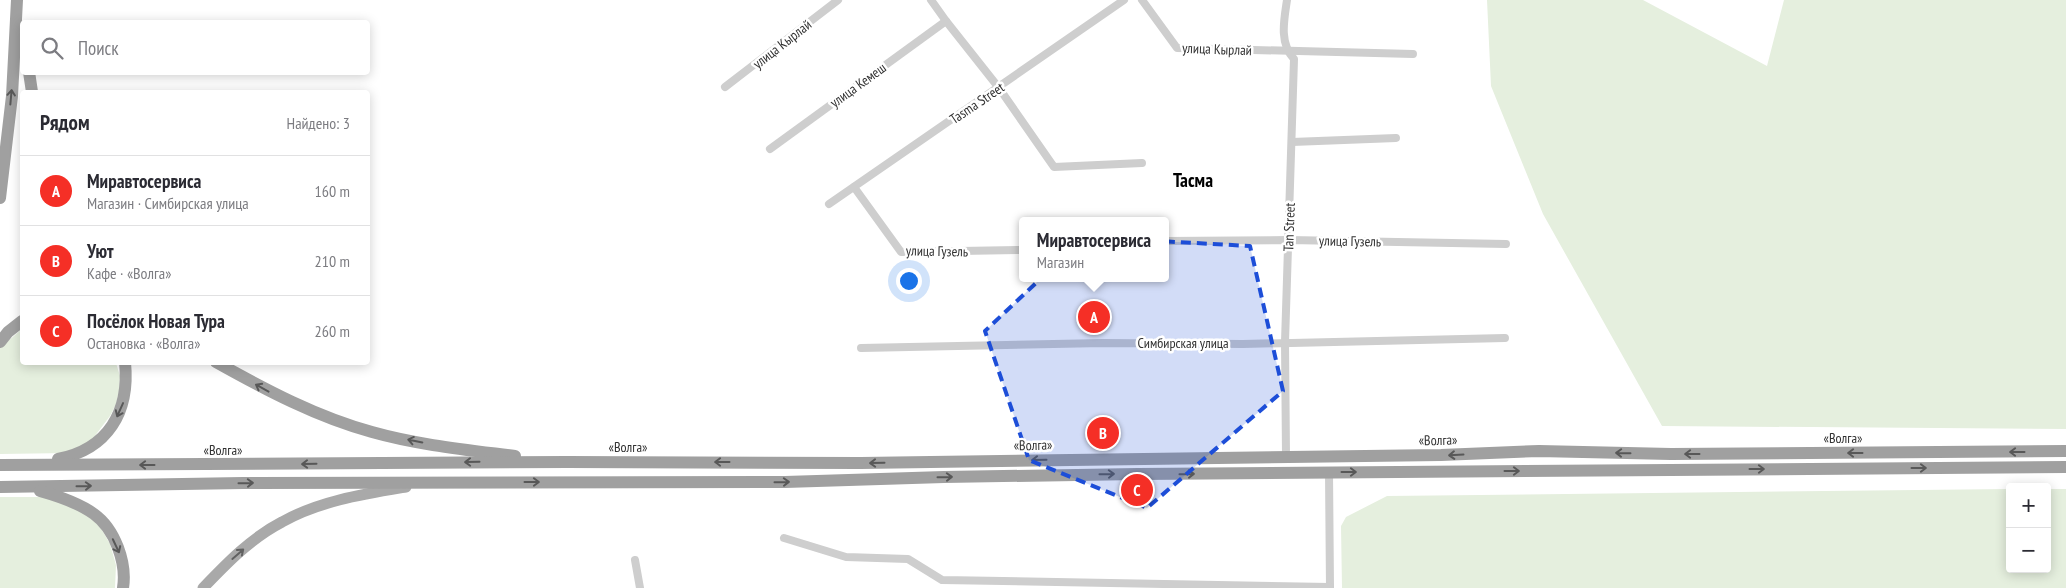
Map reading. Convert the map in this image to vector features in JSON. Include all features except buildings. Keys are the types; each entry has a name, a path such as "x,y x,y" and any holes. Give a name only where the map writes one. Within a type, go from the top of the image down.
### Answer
{"highway":[{"path":"19,0 23,20"},
{"path":"0,198 12,96 19,0"},
{"path":"29,75 32,90"},
{"path":"0,342 20,322"},
{"path":"33,464 69,457 88,450 99,441 111,426 122,407 127,385 125,365"},
{"path":"221,365 275,396 372,432 421,442 567,462"},
{"name":"«Волга»","path":"0,465 567,462 861,463 1286,456 1441,456 1539,451 1672,454 2066,452"},
{"path":"0,487 431,482 785,482 944,476 2066,467"},
{"path":"20,487 55,495 94,514 108,527 120,553 124,578 123,588"}],"main road":[{"path":"203,588 254,539 281,522 302,512 370,493 431,482"}],"street":[{"name":"улица Кырлай","path":"725,87 838,0"},
{"path":"931,0 999,88 1054,167 1142,164"},
{"name":"Tasma Street","path":"829,204 1124,0"},
{"name":"улица Кырлай","path":"1142,0 1177,48 1287,51"},
{"name":"Tan Street","path":"1286,456 1285,342 1294,59 1287,51 1284,37 1287,0"},
{"name":"улица Кемеш","path":"770,149 946,21"},
{"path":"1287,51 1414,54"},
{"path":"1292,142 1396,138"},
{"name":"улица Гузель","path":"854,187 901,252 1019,250"},
{"name":"улица Гузель","path":"1169,242 1289,240 1506,244"},
{"name":"Симбирская улица","path":"861,348 1505,338"},
{"path":"784,538 846,557 908,559 942,580 1124,586 1330,588 1329,472"},
{"path":"636,560 640,588"}],"highlighted area":[{"path":"1085,237 1250,246 1283,391 1147,508 1029,460 985,331"}],"green space":[{"path":"1487,0 1643,0 1767,66 1784,0 2066,0 2066,429 1662,426 1543,214 1491,86"},
{"path":"20,331 20,365 117,365 120,376 116,404 110,416 91,441 69,453 0,454 0,348"},
{"path":"2006,489 2006,573 2051,573 2051,489 2066,489 2066,588 1342,588 1341,526 1346,517 1387,496"},
{"path":"0,497 54,497 89,514 110,544 116,565 115,588 0,588"}],"place":[{"name":"Миравтосервиса","path":"1094,317"},
{"name":"Уют","path":"1103,433"},
{"name":"Посёлок Новая Тура","path":"1137,490"}],"district":[{"name":"Тасма","path":"1193,180"}]}
